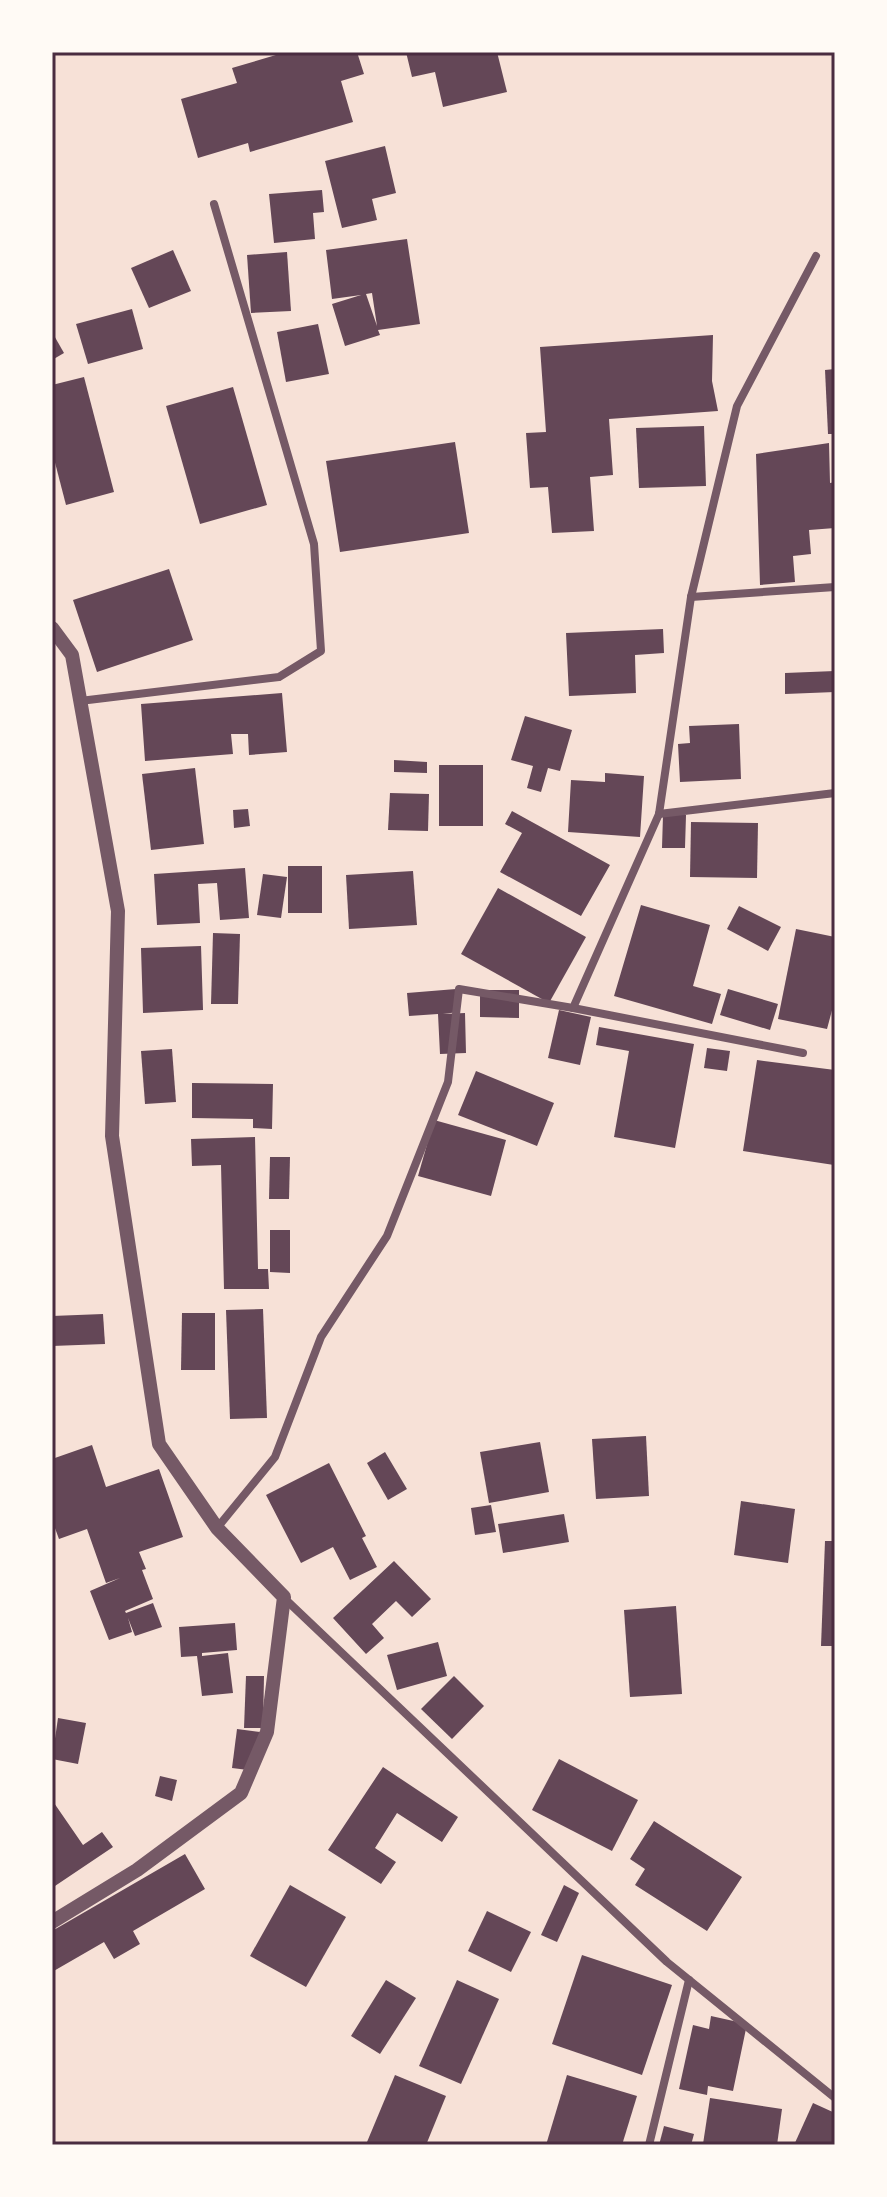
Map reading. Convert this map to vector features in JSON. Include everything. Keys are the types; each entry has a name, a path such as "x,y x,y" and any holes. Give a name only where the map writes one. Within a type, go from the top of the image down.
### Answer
{"street":[{"path":"80,701 279,677 321,651 314,544 214,204"},
{"path":"573,1008 659,814 691,597 737,406 816,256"},
{"path":"691,597 835,587"},
{"path":"52,628 72,655 118,911 112,1136 159,1444 217,1528 284,1597 667,1962 835,2098"},
{"path":"659,814 835,793"},
{"path":"217,1528 275,1457 321,1337 387,1236 448,1082 459,989 803,1053"},
{"path":"52,1922 137,1870 241,1793 267,1732 284,1597"},
{"path":"649,2145 689,1980"}],"building":[{"path":"286,52 357,52 364,74 341,81 353,122 250,152 248,143 198,158 181,99 237,83 232,68"},
{"path":"406,52 497,52 507,92 443,107 435,72 412,77"},
{"path":"385,146 396,193 372,199 377,220 342,228 325,161"},
{"path":"322,190 324,212 313,213 315,239 274,243 269,194"},
{"path":"407,239 420,324 378,330 380,335 345,346 332,304 361,295 332,299 326,250","holes":["372,293 377,326 366,294"]},
{"path":"173,250 191,291 149,308 131,268"},
{"path":"287,252 291,311 251,313 247,255"},
{"path":"132,309 143,349 88,364 76,324"},
{"path":"318,324 329,374 286,382 277,332"},
{"path":"52,332 64,353 52,360"},
{"path":"713,335 712,381 718,411 609,419 613,475 590,477 594,531 552,533 548,487 530,488 526,433 546,432 540,347"},
{"path":"835,369 835,434 828,434 825,370"},
{"path":"84,377 114,492 66,505 52,451 52,385"},
{"path":"233,387 267,505 200,524 166,406"},
{"path":"704,426 706,486 639,488 636,428"},
{"path":"455,442 469,533 340,552 326,461"},
{"path":"829,443 830,483 835,482 835,528 809,530 811,554 793,556 795,582 760,585 756,454"},
{"path":"169,569 193,640 97,672 73,600"},
{"path":"663,629 664,653 635,655 636,693 569,696 566,633"},
{"path":"835,671 835,692 785,694 785,673"},
{"path":"282,693 287,752 249,755 248,734 231,734 233,754 145,761 141,704"},
{"path":"525,716 572,730 560,771 548,768 541,792 527,788 533,766 511,760"},
{"path":"739,724 741,779 680,782 678,744 690,743 689,726"},
{"path":"394,760 427,762 427,773 394,772"},
{"path":"439,765 483,765 483,826 439,826"},
{"path":"195,768 204,844 151,850 142,774"},
{"path":"605,773 644,776 640,837 568,832 571,780 605,782"},
{"path":"390,793 429,794 428,831 388,830"},
{"path":"248,809 250,826 234,828 233,810"},
{"path":"512,811 610,865 581,916 500,872 522,833 505,824"},
{"path":"663,815 686,815 685,848 662,848"},
{"path":"691,822 758,823 757,878 690,877"},
{"path":"288,866 322,866 322,913 288,913"},
{"path":"245,868 249,918 220,920 217,883 198,884 200,923 157,925 154,874"},
{"path":"413,871 417,925 349,929 346,875"},
{"path":"263,874 287,877 281,918 257,915"},
{"path":"498,888 586,937 549,1003 461,954"},
{"path":"641,905 710,925 693,986 721,994 712,1024 614,996"},
{"path":"739,906 781,927 768,951 727,929"},
{"path":"796,929 835,937 835,999 827,1029 778,1019"},
{"path":"213,933 240,934 238,1004 211,1004"},
{"path":"201,946 203,1010 143,1013 141,948"},
{"path":"456,989 458,1012 443,1014 465,1013 466,1053 440,1054 438,1014 409,1016 407,993"},
{"path":"728,989 778,1004 770,1030 720,1015"},
{"path":"480,990 519,990 519,1018 480,1017"},
{"path":"559,1010 591,1017 580,1065 548,1058"},
{"path":"599,1027 694,1044 675,1148 614,1137 629,1051 596,1045"},
{"path":"707,1048 730,1051 727,1071 704,1068"},
{"path":"172,1049 176,1102 145,1104 141,1051"},
{"path":"757,1060 835,1070 834,1165 743,1151"},
{"path":"476,1071 554,1103 537,1146 458,1115"},
{"path":"192,1083 273,1084 272,1129 253,1128 253,1119 192,1118"},
{"path":"434,1120 506,1140 491,1196 418,1176"},
{"path":"255,1137 258,1269 268,1269 269,1289 224,1289 221,1165 192,1166 191,1139"},
{"path":"270,1157 290,1157 289,1199 269,1199"},
{"path":"270,1230 290,1230 290,1273 270,1272"},
{"path":"263,1309 267,1418 230,1419 226,1310"},
{"path":"182,1313 215,1313 215,1370 181,1370"},
{"path":"103,1314 105,1344 52,1346 52,1316"},
{"path":"646,1436 649,1496 596,1499 592,1439"},
{"path":"540,1442 549,1492 489,1503 480,1452"},
{"path":"92,1445 106,1487 159,1469 183,1537 139,1552 153,1599 125,1611 153,1603 162,1627 135,1636 128,1618 132,1632 109,1640 90,1591 120,1578 106,1583 87,1529 59,1539 52,1520 52,1459"},
{"path":"385,1452 407,1489 388,1500 367,1463"},
{"path":"329,1463 366,1536 362,1538 377,1567 350,1580 333,1547 301,1563 266,1495"},
{"path":"741,1501 795,1509 788,1563 734,1555"},
{"path":"491,1505 496,1532 475,1535 471,1508"},
{"path":"564,1514 569,1542 503,1553 498,1524"},
{"path":"825,1541 835,1541 835,1646 821,1646"},
{"path":"394,1561 431,1599 412,1617 396,1601 372,1624 384,1638 366,1654 333,1618"},
{"path":"676,1606 682,1694 630,1697 624,1610"},
{"path":"235,1623 237,1650 202,1653 202,1656 228,1653 233,1693 202,1696 197,1656 181,1657 179,1627"},
{"path":"438,1642 447,1676 397,1690 387,1655"},
{"path":"246,1676 264,1676 263,1728 244,1728"},
{"path":"454,1676 484,1706 452,1739 421,1709"},
{"path":"58,1718 86,1723 78,1764 52,1759"},
{"path":"237,1729 260,1732 256,1771 232,1768"},
{"path":"559,1759 638,1800 612,1851 532,1810"},
{"path":"383,1767 458,1817 442,1842 397,1813 375,1848 396,1862 381,1884 328,1850"},
{"path":"160,1776 177,1780 172,1801 155,1796"},
{"path":"52,1800 83,1845 102,1832 113,1847 52,1888"},
{"path":"654,1821 742,1877 707,1931 635,1885 645,1869 630,1859"},
{"path":"185,1854 205,1889 133,1931 140,1944 114,1959 104,1942 52,1972 52,1931"},
{"path":"290,1885 346,1917 306,1987 250,1956"},
{"path":"564,1885 579,1893 557,1942 541,1935"},
{"path":"487,1911 531,1932 511,1972 468,1951"},
{"path":"582,1955 672,1985 642,2075 552,2044"},
{"path":"386,1980 416,1998 380,2054 351,2036"},
{"path":"457,1980 499,1999 461,2084 419,2066"},
{"path":"711,2016 747,2024 733,2091 708,2086 707,2095 679,2089 693,2025 709,2029"},
{"path":"395,2075 446,2096 426,2145 375,2145 367,2142"},
{"path":"567,2075 637,2096 622,2145 546,2145"},
{"path":"710,2098 782,2109 777,2145 703,2144"},
{"path":"813,2103 835,2113 834,2145 794,2145"},
{"path":"664,2126 694,2134 691,2145 659,2145"}]}
